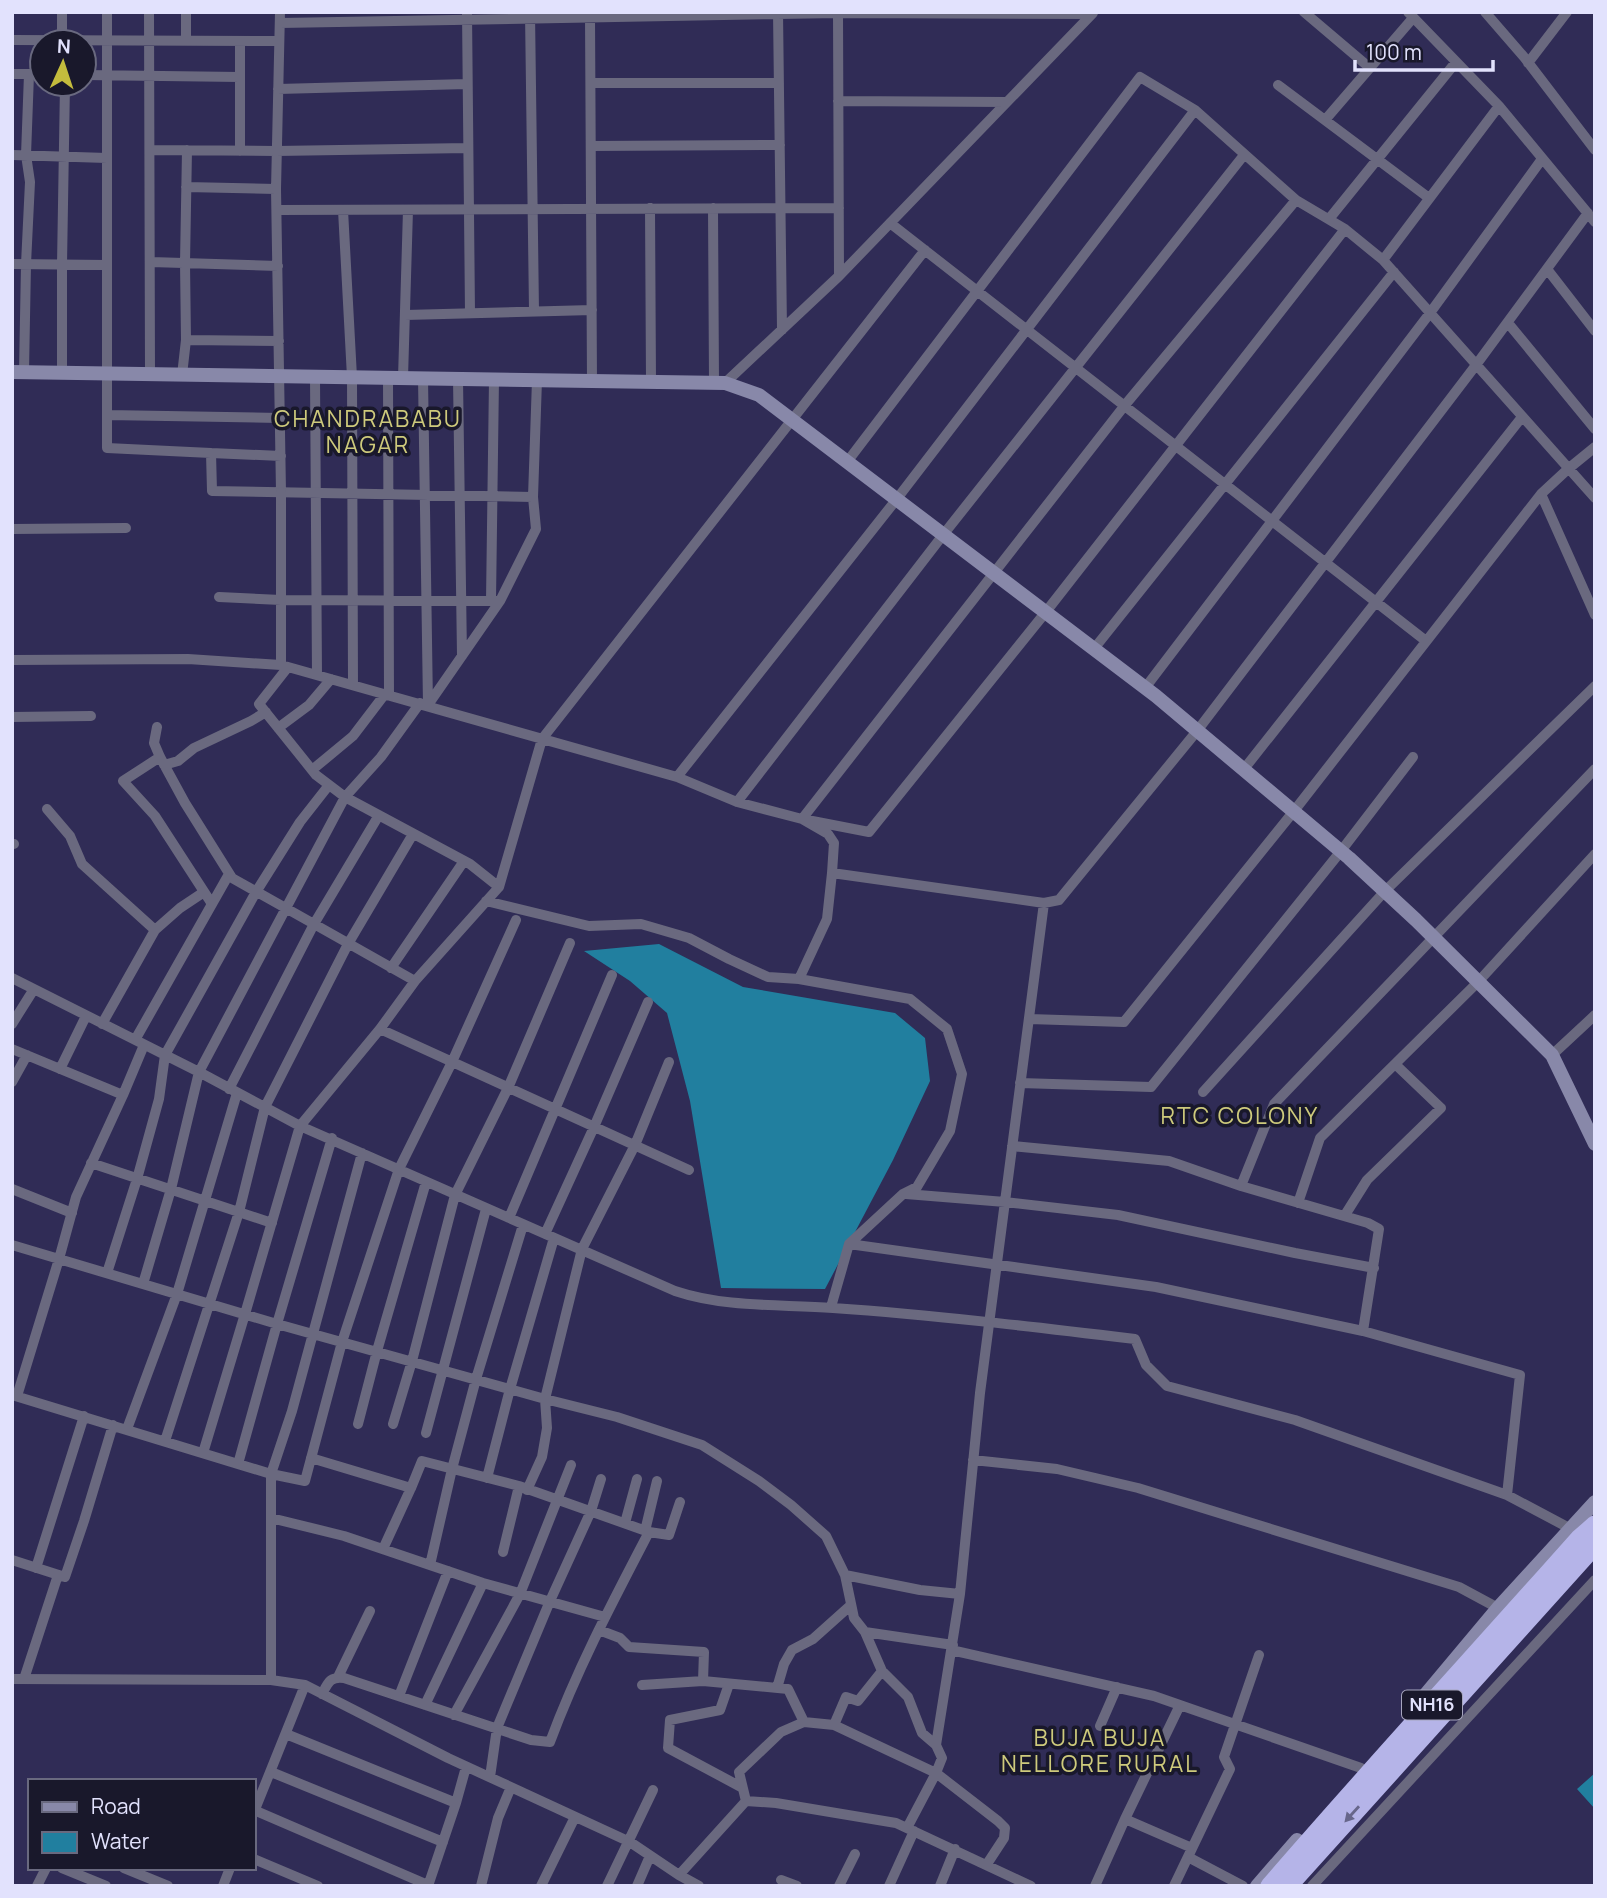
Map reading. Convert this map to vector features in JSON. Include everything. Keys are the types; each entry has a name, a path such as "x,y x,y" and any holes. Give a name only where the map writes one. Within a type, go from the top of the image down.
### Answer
{"highway":[{"name":"NH16","path":"1270,1886 1340,1804 1579,1539 1595,1525"},
{"name":"NH16","path":"1288,1886 1595,1545"}],"street":[{"path":"107,12 107,448 281,456"},
{"path":"149,12 150,374"},
{"path":"186,12 187,40"},
{"path":"1304,12 1370,68"},
{"path":"1485,12 1595,149"},
{"path":"1528,63 1567,12"},
{"path":"778,13 782,330"},
{"path":"838,13 839,276"},
{"path":"499,887 464,861 345,797 329,785 312,770 259,704 284,666 276,190 280,18 1092,13"},
{"path":"719,383 782,330 839,276 1092,13"},
{"path":"530,15 534,311"},
{"path":"832,873 1044,903 1059,900 1198,731 1547,269 1591,218 1499,106 1410,15 1370,68 1325,120"},
{"path":"467,16 470,313"},
{"path":"590,17 593,381"},
{"path":"98,40 279,41"},
{"path":"240,41 240,150"},
{"path":"1329,219 1456,62"},
{"path":"98,76 240,77"},
{"path":"847,462 1140,76 1195,110 1296,200 1345,229 1383,260 1595,498"},
{"path":"591,83 779,82"},
{"path":"278,89 467,85"},
{"path":"1278,85 1429,198"},
{"path":"28,98 26,155 30,182 18,372 719,383 759,395 1145,688 1341,851 1433,936 1552,1055 1595,1144"},
{"path":"62,373 65,98"},
{"path":"838,101 1007,102"},
{"path":"1383,260 1499,106"},
{"path":"677,777 896,499 1195,110"},
{"path":"591,146 780,145"},
{"path":"150,150 468,148"},
{"path":"182,374 186,340 187,150"},
{"path":"12,155 107,158"},
{"path":"737,802 943,535 1244,155"},
{"path":"1145,688 1430,313 1542,159"},
{"path":"186,187 276,190"},
{"path":"802,820 1125,405 1296,200"},
{"path":"650,208 651,382"},
{"path":"713,208 719,383"},
{"path":"278,210 839,208"},
{"path":"343,210 352,377 353,685"},
{"path":"312,770 353,736 387,694 388,494 396,378 405,314 408,210"},
{"path":"890,223 1426,641"},
{"path":"12,660 188,659 284,666 677,777 737,802 802,820 869,832 1045,613 1345,229"},
{"path":"203,1452 300,1126 380,1029 415,981 499,887 542,738 925,250"},
{"path":"151,262 278,266"},
{"path":"12,264 107,265"},
{"path":"1547,269 1595,331"},
{"path":"1093,650 1394,272"},
{"path":"405,314 592,310"},
{"path":"1508,323 1595,429"},
{"path":"186,340 279,341"},
{"path":"316,377 317,675"},
{"path":"423,378 426,601 424,704"},
{"path":"458,379 462,656"},
{"path":"494,379 492,496 496,601"},
{"path":"143,1284 171,1189 199,1072 345,797 381,757 462,656 536,529 533,497 537,380"},
{"path":"107,415 280,418"},
{"path":"1244,769 1522,416"},
{"path":"1029,1019 1124,1022 1294,811 1541,494 1595,447"},
{"path":"211,453 212,491 533,497"},
{"path":"1541,494 1595,615"},
{"path":"12,529 127,528"},
{"path":"219,597 281,600 496,601"},
{"path":"278,728 309,705 331,679"},
{"path":"1203,1091 1385,891 1595,686"},
{"path":"212,904 156,816 123,781 162,761 178,761 194,748 266,712"},
{"path":"12,717 92,716"},
{"path":"157,727 154,743 162,761 232,878 415,981"},
{"path":"1020,1083 1152,1087 1413,757"},
{"path":"1241,1186 1274,1104 1595,769"},
{"path":"107,1273 159,1098 165,1055 256,892 300,822 329,785"},
{"path":"47,809 70,836 82,864 155,930"},
{"path":"127,1429 177,1294 206,1201 233,1091 314,924 379,815"},
{"path":"799,979 827,919 834,843 828,834 802,820"},
{"path":"165,1441 239,1212 265,1107 348,944 413,834"},
{"path":"1298,1203 1320,1138 1478,982 1595,854"},
{"path":"391,968 464,861"},
{"path":"229,874 139,1043 122,1096 76,1197 15,1396 271,1474 305,1481 342,1342 399,1169 452,1062 516,920"},
{"path":"102,1024 155,930 204,892"},
{"path":"486,901 589,926 641,924 689,939 768,977 799,979 910,999 947,1029 962,1074 950,1131 916,1187 903,1194 849,1244 831,1307"},
{"path":"936,1745 960,1594 989,1321 1044,903"},
{"path":"393,1424 455,1195 509,1088 570,943"},
{"path":"509,1218 612,975"},
{"path":"12,978 300,1126 675,1291 691,1296 750,1304 831,1307 989,1321 1135,1339 1146,1365 1167,1386 1295,1420 1507,1495 1571,1530"},
{"path":"12,1024 34,989"},
{"path":"487,1478 550,1236 648,1002"},
{"path":"1552,1055 1595,1015"},
{"path":"60,1069 86,1016"},
{"path":"380,1029 689,1170"},
{"path":"12,1049 122,1096"},
{"path":"12,1082 27,1055"},
{"path":"503,1552 523,1488 542,1457 547,1428 545,1399 582,1249 635,1146 669,1062"},
{"path":"1345,1215 1367,1180 1441,1108 1395,1064"},
{"path":"238,1464 332,1138"},
{"path":"1012,1146 1169,1161 1241,1186 1345,1215 1380,1229 1363,1331"},
{"path":"271,1680 271,1474 292,1411 362,1153"},
{"path":"91,1163 272,1223"},
{"path":"358,1424 426,1182"},
{"path":"12,1189 72,1213"},
{"path":"903,1194 1118,1215 1374,1268"},
{"path":"426,1433 486,1209"},
{"path":"430,1565 476,1379 523,1224"},
{"path":"849,1244 1156,1287 1363,1331 1520,1375 1507,1495"},
{"path":"12,1245 277,1324 617,1417 702,1445 759,1481 826,1536 845,1574 854,1618 865,1632 882,1671 908,1697 922,1733 936,1745 942,1758 889,1886"},
{"path":"36,1568 84,1416"},
{"path":"12,1560 65,1577 113,1425"},
{"path":"311,1458 411,1488"},
{"path":"973,1460 1057,1469 1138,1488 1459,1587 1498,1608"},
{"path":"383,1549 422,1461 523,1488 647,1531 669,1535 680,1502"},
{"path":"454,1715 520,1594 571,1465"},
{"path":"490,1777 498,1728 550,1601 591,1511 601,1479"},
{"path":"625,1523 637,1479"},
{"path":"322,1693 330,1679 338,1677 531,1741 550,1742 564,1704 647,1531 657,1481"},
{"path":"1257,1886 1362,1768 1397,1743 1426,1694 1498,1608 1595,1502"},
{"path":"271,1518 344,1536 483,1583 605,1617"},
{"path":"399,1696 448,1571"},
{"path":"845,1574 920,1590 960,1594"},
{"path":"58,1575 18,1679 271,1680 305,1685 467,1766 630,1842 699,1886"},
{"path":"1312,1886 1595,1580"},
{"path":"425,1705 483,1583"},
{"path":"776,1688 792,1650 813,1639 851,1605"},
{"path":"338,1677 370,1611"},
{"path":"599,1630 620,1638 629,1647 704,1652 703,1681"},
{"path":"865,1632 952,1647 1154,1696 1362,1768"},
{"path":"1174,1886 1230,1769 1224,1758 1259,1655"},
{"path":"834,1725 846,1697 858,1701 882,1671"},
{"path":"642,1685 703,1681 788,1689 804,1723"},
{"path":"729,1684 720,1710 670,1720 668,1748 741,1787"},
{"path":"256,1806 305,1685"},
{"path":"1100,1726 1117,1687"},
{"path":"1095,1886 1181,1705"},
{"path":"746,1801 739,1772 781,1732 804,1723 834,1725 936,1773 998,1821 1004,1828 1004,1838 987,1864"},
{"path":"286,1734 456,1803"},
{"path":"256,1812 428,1885 467,1766"},
{"path":"271,1772 443,1842"},
{"path":"481,1886 498,1818 512,1787"},
{"path":"607,1886 653,1790"},
{"path":"746,1801 776,1803 896,1823 1031,1886"},
{"path":"679,1875 746,1801"},
{"path":"541,1886 576,1817"},
{"path":"1125,1819 1190,1853 1242,1886"},
{"path":"940,1886 955,1850"},
{"path":"839,1886 855,1854"},
{"path":"637,1886 650,1856"},
{"path":"256,1860 318,1886"},
{"path":"37,1886 45,1870"},
{"path":"67,1870 106,1886"},
{"path":"129,1870 168,1886"},
{"path":"782,1880 797,1886"}],"water":[{"path":"659,944 743,987 895,1013 925,1038 930,1081 893,1160 825,1289 721,1288 690,1101 667,1013 630,981 584,951"},
{"path":"1595,1773 1595,1809 1577,1789"}],"district":[{"name":"CHANDRABABU NAGAR","path":"368,432"},
{"name":"RTC COLONY","path":"1240,1116"},
{"name":"BUJA BUJA NELLORE RURAL","path":"1100,1751"}]}
